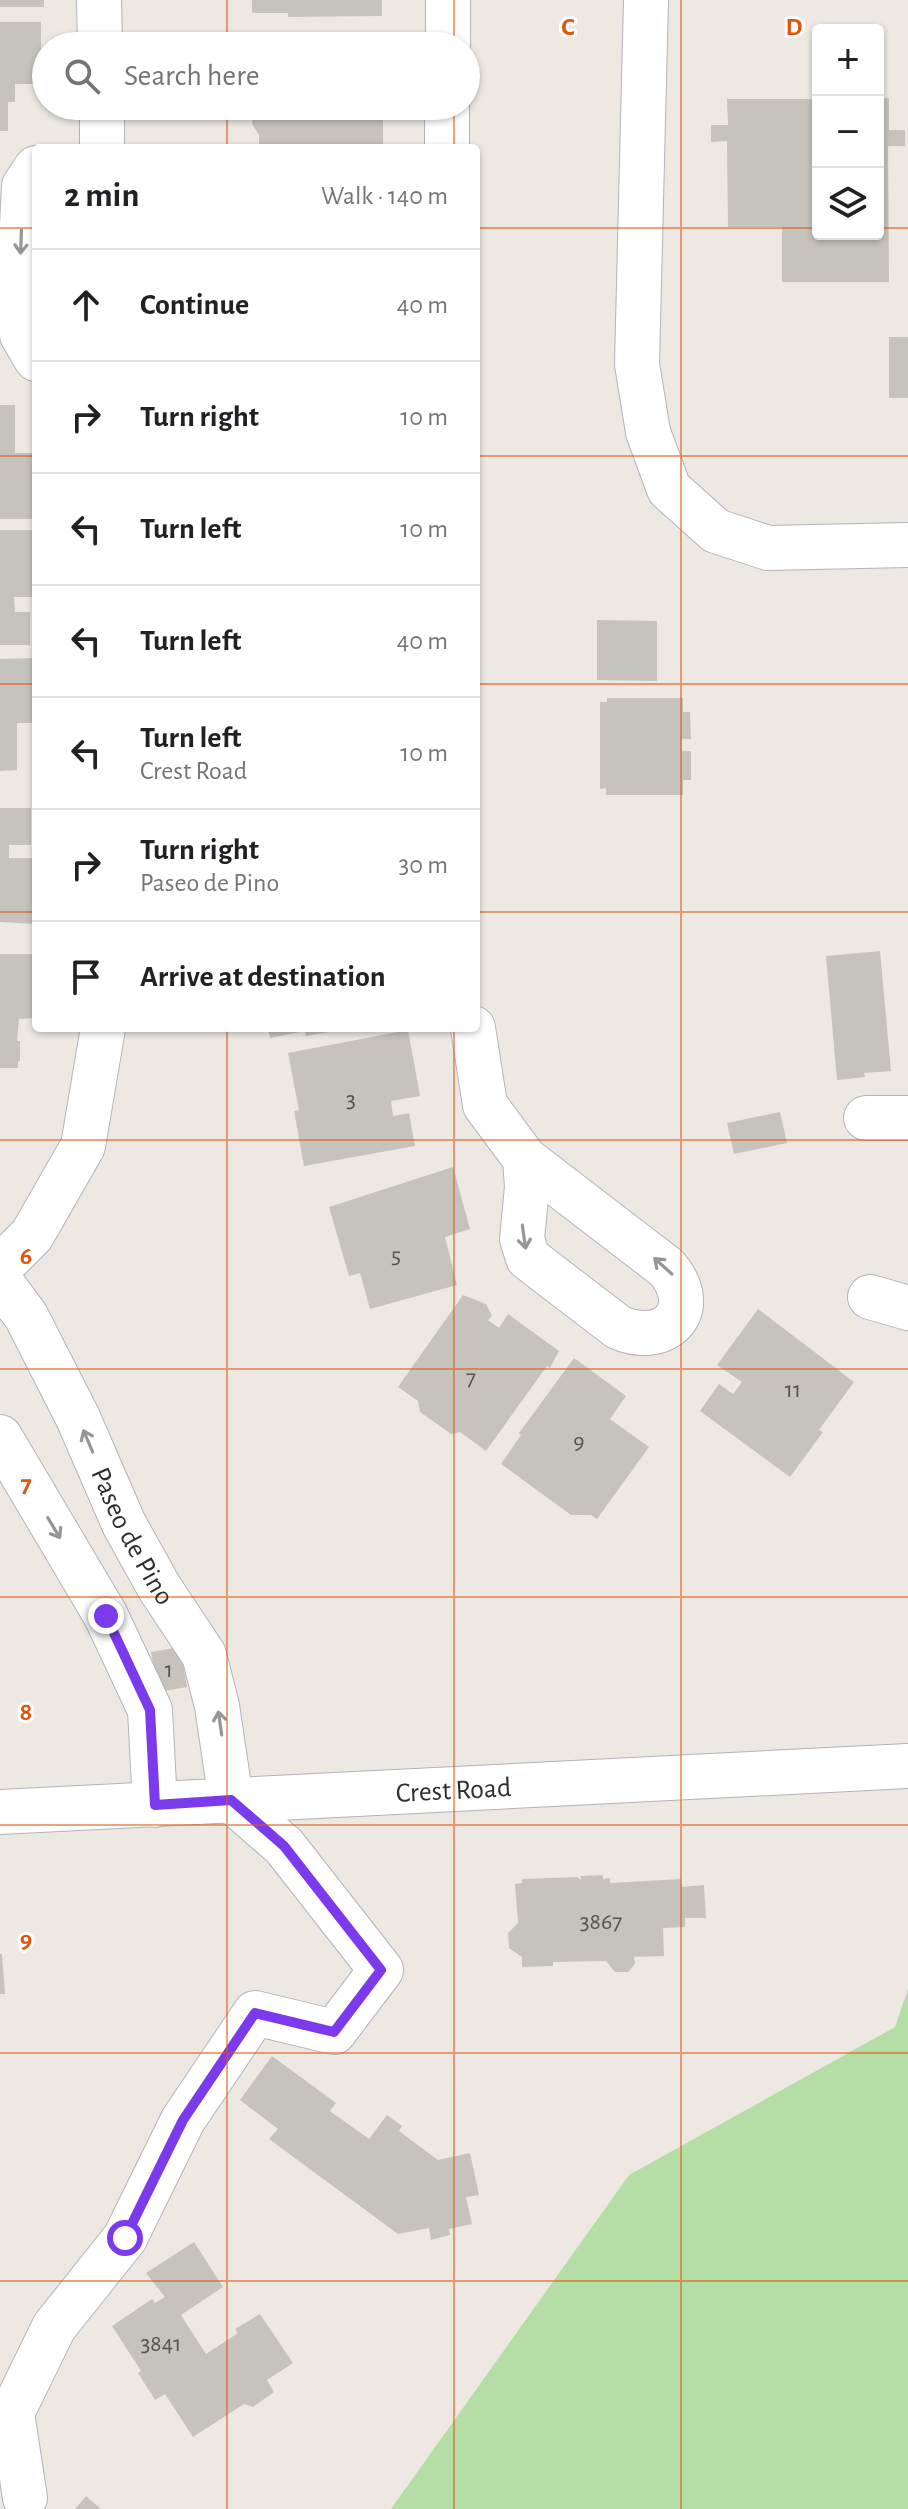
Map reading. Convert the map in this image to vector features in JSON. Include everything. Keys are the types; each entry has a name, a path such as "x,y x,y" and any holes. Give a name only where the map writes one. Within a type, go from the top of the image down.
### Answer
{"street":[{"path":"99,0 100,32"},
{"path":"448,0 448,32"},
{"path":"646,0 637,364 648,432 669,489 716,531 768,548 908,545"},
{"path":"447,120 447,144"},
{"path":"32,174 24,186 21,245 22,335 32,352"},
{"path":"0,1267 32,1235 83,1146 102,1032"},
{"path":"474,1032 485,1105 525,1159"},
{"name":"Paseo de Pino","path":"0,1281 26,1316 59,1379 124,1524 159,1587 204,1655 217,1706 231,1800"},
{"path":"0,1437 106,1616 150,1710 155,1805"},
{"name":"Crest Road","path":"0,1812 908,1766"},
{"path":"25,2498 12,2413 54,2327 125,2238 183,2120 255,2013 334,2032 381,1970 284,1846 231,1800"}],"green space":[{"path":"908,1989 908,2509 391,2509 629,2175 895,2027"}],"building":[{"path":"0,0 44,0 44,7 0,7"},
{"path":"252,0 382,0 382,16 288,17 288,13 252,13"},
{"path":"0,22 41,22 41,32 32,32 32,84 15,84 15,102 8,102 8,131 0,131"},
{"path":"884,98 889,98 889,130 905,130 905,146 888,146 889,282 782,282 782,227 728,227 727,141 711,142 711,125 728,125 727,99 812,99 812,240 884,240"},
{"path":"252,120 383,120 383,144 259,144 259,135"},
{"path":"889,337 908,337 908,398 889,398"},
{"path":"0,405 15,405 15,453 32,453 32,519 0,519"},
{"path":"0,530 32,530 32,597 14,597 15,612 30,612 30,645 0,645"},
{"path":"597,620 657,621 657,681 597,680"},
{"path":"32,658 32,723 17,723 17,770 0,771 0,659"},
{"path":"607,698 683,698 683,712 690,712 691,739 682,739 682,751 691,751 691,780 683,780 683,795 606,795 606,788 600,789 600,702 607,702"},
{"path":"0,808 31,808 31,845 9,845 9,858 32,858 32,924 0,922"},
{"path":"880,951 891,1071 864,1073 865,1077 837,1080 826,956"},
{"path":"0,954 32,954 32,1018 19,1019 17,1041 20,1041 20,1061 18,1068 0,1068"},
{"path":"269,1032 300,1032 270,1038"},
{"path":"305,1032 329,1032 306,1036"},
{"path":"408,1032 420,1096 391,1101 393,1116 409,1113 415,1146 304,1166 294,1111 299,1110 288,1053"},
{"path":"780,1112 787,1143 734,1154 727,1123"},
{"path":"453,1167 470,1229 445,1237 457,1285 370,1309 360,1273 349,1276 329,1207"},
{"path":"463,1295 486,1304 492,1316 488,1320 499,1328 508,1314 559,1351 550,1368 547,1366 486,1451 460,1432 451,1434 420,1412 418,1401 398,1387"},
{"path":"758,1309 854,1382 790,1477 700,1411 719,1384 733,1394 742,1382 717,1365"},
{"path":"574,1358 626,1396 610,1419 649,1447 597,1519 591,1515 571,1515 501,1464 521,1435 519,1433"},
{"path":"180,1647 187,1687 158,1692 151,1652"},
{"path":"603,1875 603,1879 610,1878 610,1883 681,1879 682,1887 704,1885 706,1918 685,1918 685,1927 663,1928 664,1956 634,1957 635,1964 628,1972 615,1972 606,1961 553,1962 553,1966 522,1967 522,1957 509,1948 508,1933 518,1923 515,1884 522,1883 522,1879 577,1877 581,1880 581,1876"},
{"path":"2,1954 5,1994 0,1994"},
{"path":"272,2056 336,2103 330,2111 369,2139 387,2115 402,2126 399,2131 438,2160 470,2153 479,2195 466,2197 472,2224 449,2229 450,2235 431,2240 429,2228 398,2234 269,2139 278,2129 240,2100"},
{"path":"194,2242 223,2287 181,2315 206,2354 238,2333 235,2329 260,2314 293,2363 267,2380 274,2392 253,2407 244,2404 193,2437 165,2394 155,2400 138,2373 141,2371 112,2326 152,2299 155,2303 165,2297 146,2273"},
{"path":"86,2496 101,2509 75,2509"}],"route":[{"path":"106,1616 150,1710 155,1805 231,1800 284,1846 334,1914 381,1970 334,2032 255,2013 183,2120 125,2238"}]}
